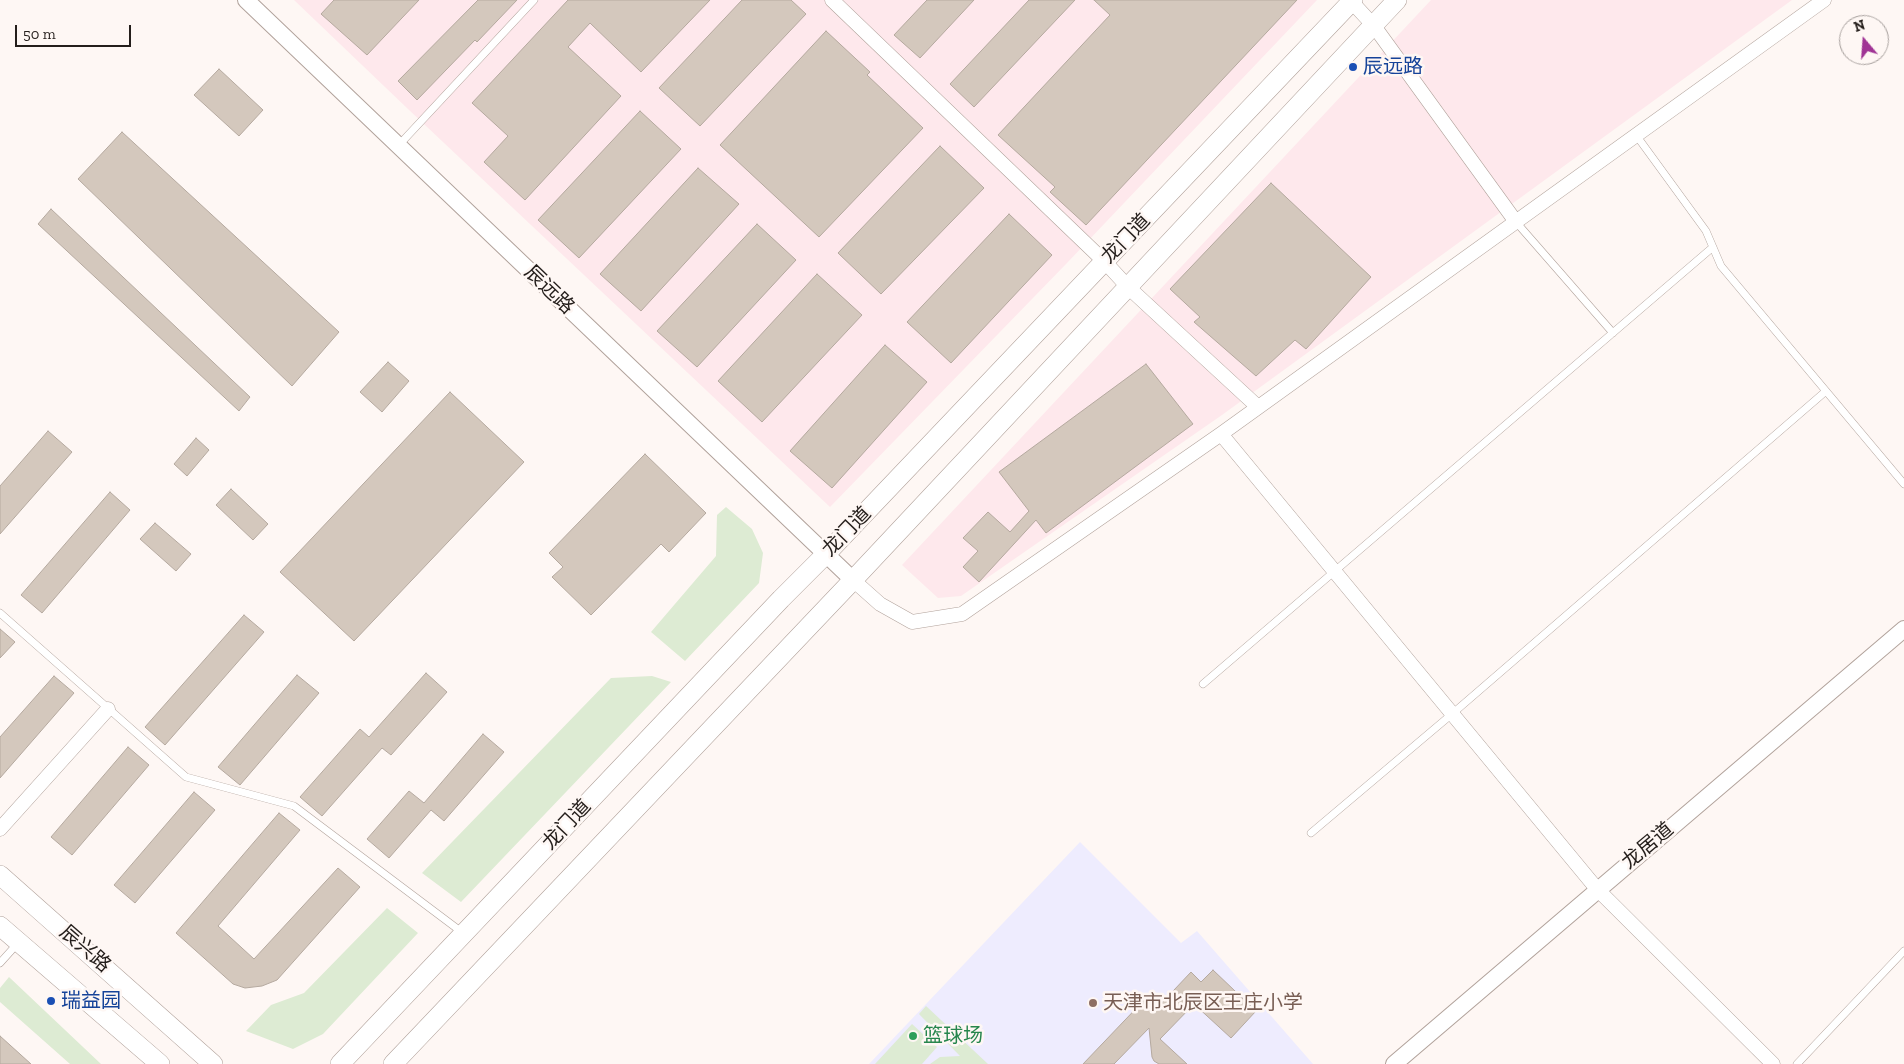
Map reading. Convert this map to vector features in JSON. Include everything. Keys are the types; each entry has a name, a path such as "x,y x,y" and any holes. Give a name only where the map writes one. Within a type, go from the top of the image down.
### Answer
{"main road":[{"name":"龙门道","path":"393,1064 853,580 1397,0"},
{"name":"龙门道","path":"340,1064 1352,1"},
{"name":"辰兴路","path":"0,875 213,1064"},
{"name":"辰兴路","path":"0,926 160,1064"}],"street":[{"name":"辰远路","path":"246,0 853,580"},
{"path":"832,0 1105,262 1128,287 1258,407"},
{"path":"853,580 880,604 912,622 962,614 1221,434 1824,0"},
{"path":"1352,1 1374,26 1516,222"},
{"path":"1221,434 1597,889 1772,1064"},
{"name":"龙居道","path":"1394,1064 1904,629"},
{"path":"0,829 108,709"}],"lane":[{"path":"398,146 534,0"},
{"path":"1636,135 1706,231 1721,266 1904,484"},
{"path":"1516,222 1613,333"},
{"path":"1203,684 1713,247"},
{"path":"1311,833 1452,714 1826,391"},
{"path":"0,613 186,777 294,806 464,934"},
{"path":"0,963 19,943"},
{"path":"1797,1064 1904,950"}],"shaded area":[{"path":"294,0 1317,0 1067,263 830,507"},
{"path":"1431,0 1792,0 1222,415 961,596 938,598 902,565"},
{"name":"天津市北辰区王庄小学","path":"1080,842 1181,943 1197,931 1313,1064 869,1064"}],"green space":[{"path":"726,507 752,529 763,553 759,583 685,661 651,632 716,556 717,515"},
{"path":"652,676 671,682 461,902 422,873 611,678"},
{"path":"387,908 418,933 323,1034 293,1049 246,1031 271,1005 304,993"},
{"path":"9,977 101,1064 70,1064 0,1002 0,988"},
{"path":"926,1006 988,1064 930,1064 940,1057 960,1056 919,1014"},
{"name":"篮球场","path":"912,1024 937,1047 922,1064 875,1064"}],"building":[{"path":"334,0 419,0 367,55 321,14"},
{"path":"478,0 517,0 417,100 398,81"},
{"path":"568,0 710,0 641,72 590,23 568,47 621,96 525,200 484,162 508,136 472,103"},
{"path":"742,0 791,0 806,14 700,126 659,88"},
{"path":"927,0 974,0 920,58 894,35"},
{"path":"1029,0 1075,0 974,107 950,84"},
{"path":"1094,0 1297,0 1086,225 1050,192 1055,187 998,135 1110,15"},
{"path":"826,31 870,72 867,75 923,128 819,237 720,145"},
{"path":"219,69 263,110 239,136 194,95"},
{"path":"640,111 681,149 579,258 538,220"},
{"path":"122,132 339,332 292,386 78,179"},
{"path":"940,146 984,188 881,294 838,253"},
{"path":"698,168 739,204 641,311 600,274"},
{"path":"1271,183 1371,277 1306,349 1295,340 1256,376 1194,322 1200,317 1170,289"},
{"path":"51,209 250,397 239,411 38,224"},
{"path":"1009,214 1052,255 951,363 907,322"},
{"path":"757,224 796,260 697,367 657,331"},
{"path":"817,274 862,315 762,422 718,381"},
{"path":"885,345 927,382 832,488 790,451"},
{"path":"388,362 409,381 382,412 360,392"},
{"path":"1146,364 1193,424 1046,533 1036,520 979,582 963,567 978,551 963,538 988,512 1010,532 1029,511 999,472"},
{"path":"450,392 524,462 354,641 280,572"},
{"path":"48,431 72,452 0,534 0,486"},
{"path":"196,438 209,450 187,476 174,464"},
{"path":"645,454 706,513 669,552 661,544 591,615 552,577 563,567 549,553"},
{"path":"231,489 268,524 253,540 216,505"},
{"path":"110,492 130,510 42,613 21,595"},
{"path":"155,523 191,554 176,571 140,539"},
{"path":"244,615 264,632 165,745 145,727"},
{"path":"0,629 15,642 0,658"},
{"path":"426,673 447,692 391,755 382,748 322,816 300,797 360,729 369,737"},
{"path":"297,675 319,693 240,785 218,767"},
{"path":"54,676 74,693 0,778 0,737"},
{"path":"483,734 504,752 444,821 431,810 389,858 367,839 409,791 424,803"},
{"path":"128,747 149,765 72,855 51,837"},
{"path":"194,792 215,810 135,903 114,885"},
{"path":"279,813 300,830 218,926 254,959 338,868 360,887 277,980 262,986 245,988 233,984 176,933"},
{"path":"1213,970 1256,1011 1231,1038 1194,1004 1160,1039 1187,1064 1159,1064 1154,1061 1149,1028 1114,1064 1083,1064 1146,998 1157,1008 1191,972 1201,982"},
{"path":"0,1036 31,1064 0,1064"}],"place":[{"name":"辰远路","path":"1353,67"},
{"name":"瑞益园","path":"51,1001"},
{"name":"天津市北辰区王庄小学","path":"1093,1003"},
{"name":"篮球场","path":"913,1036"}]}
